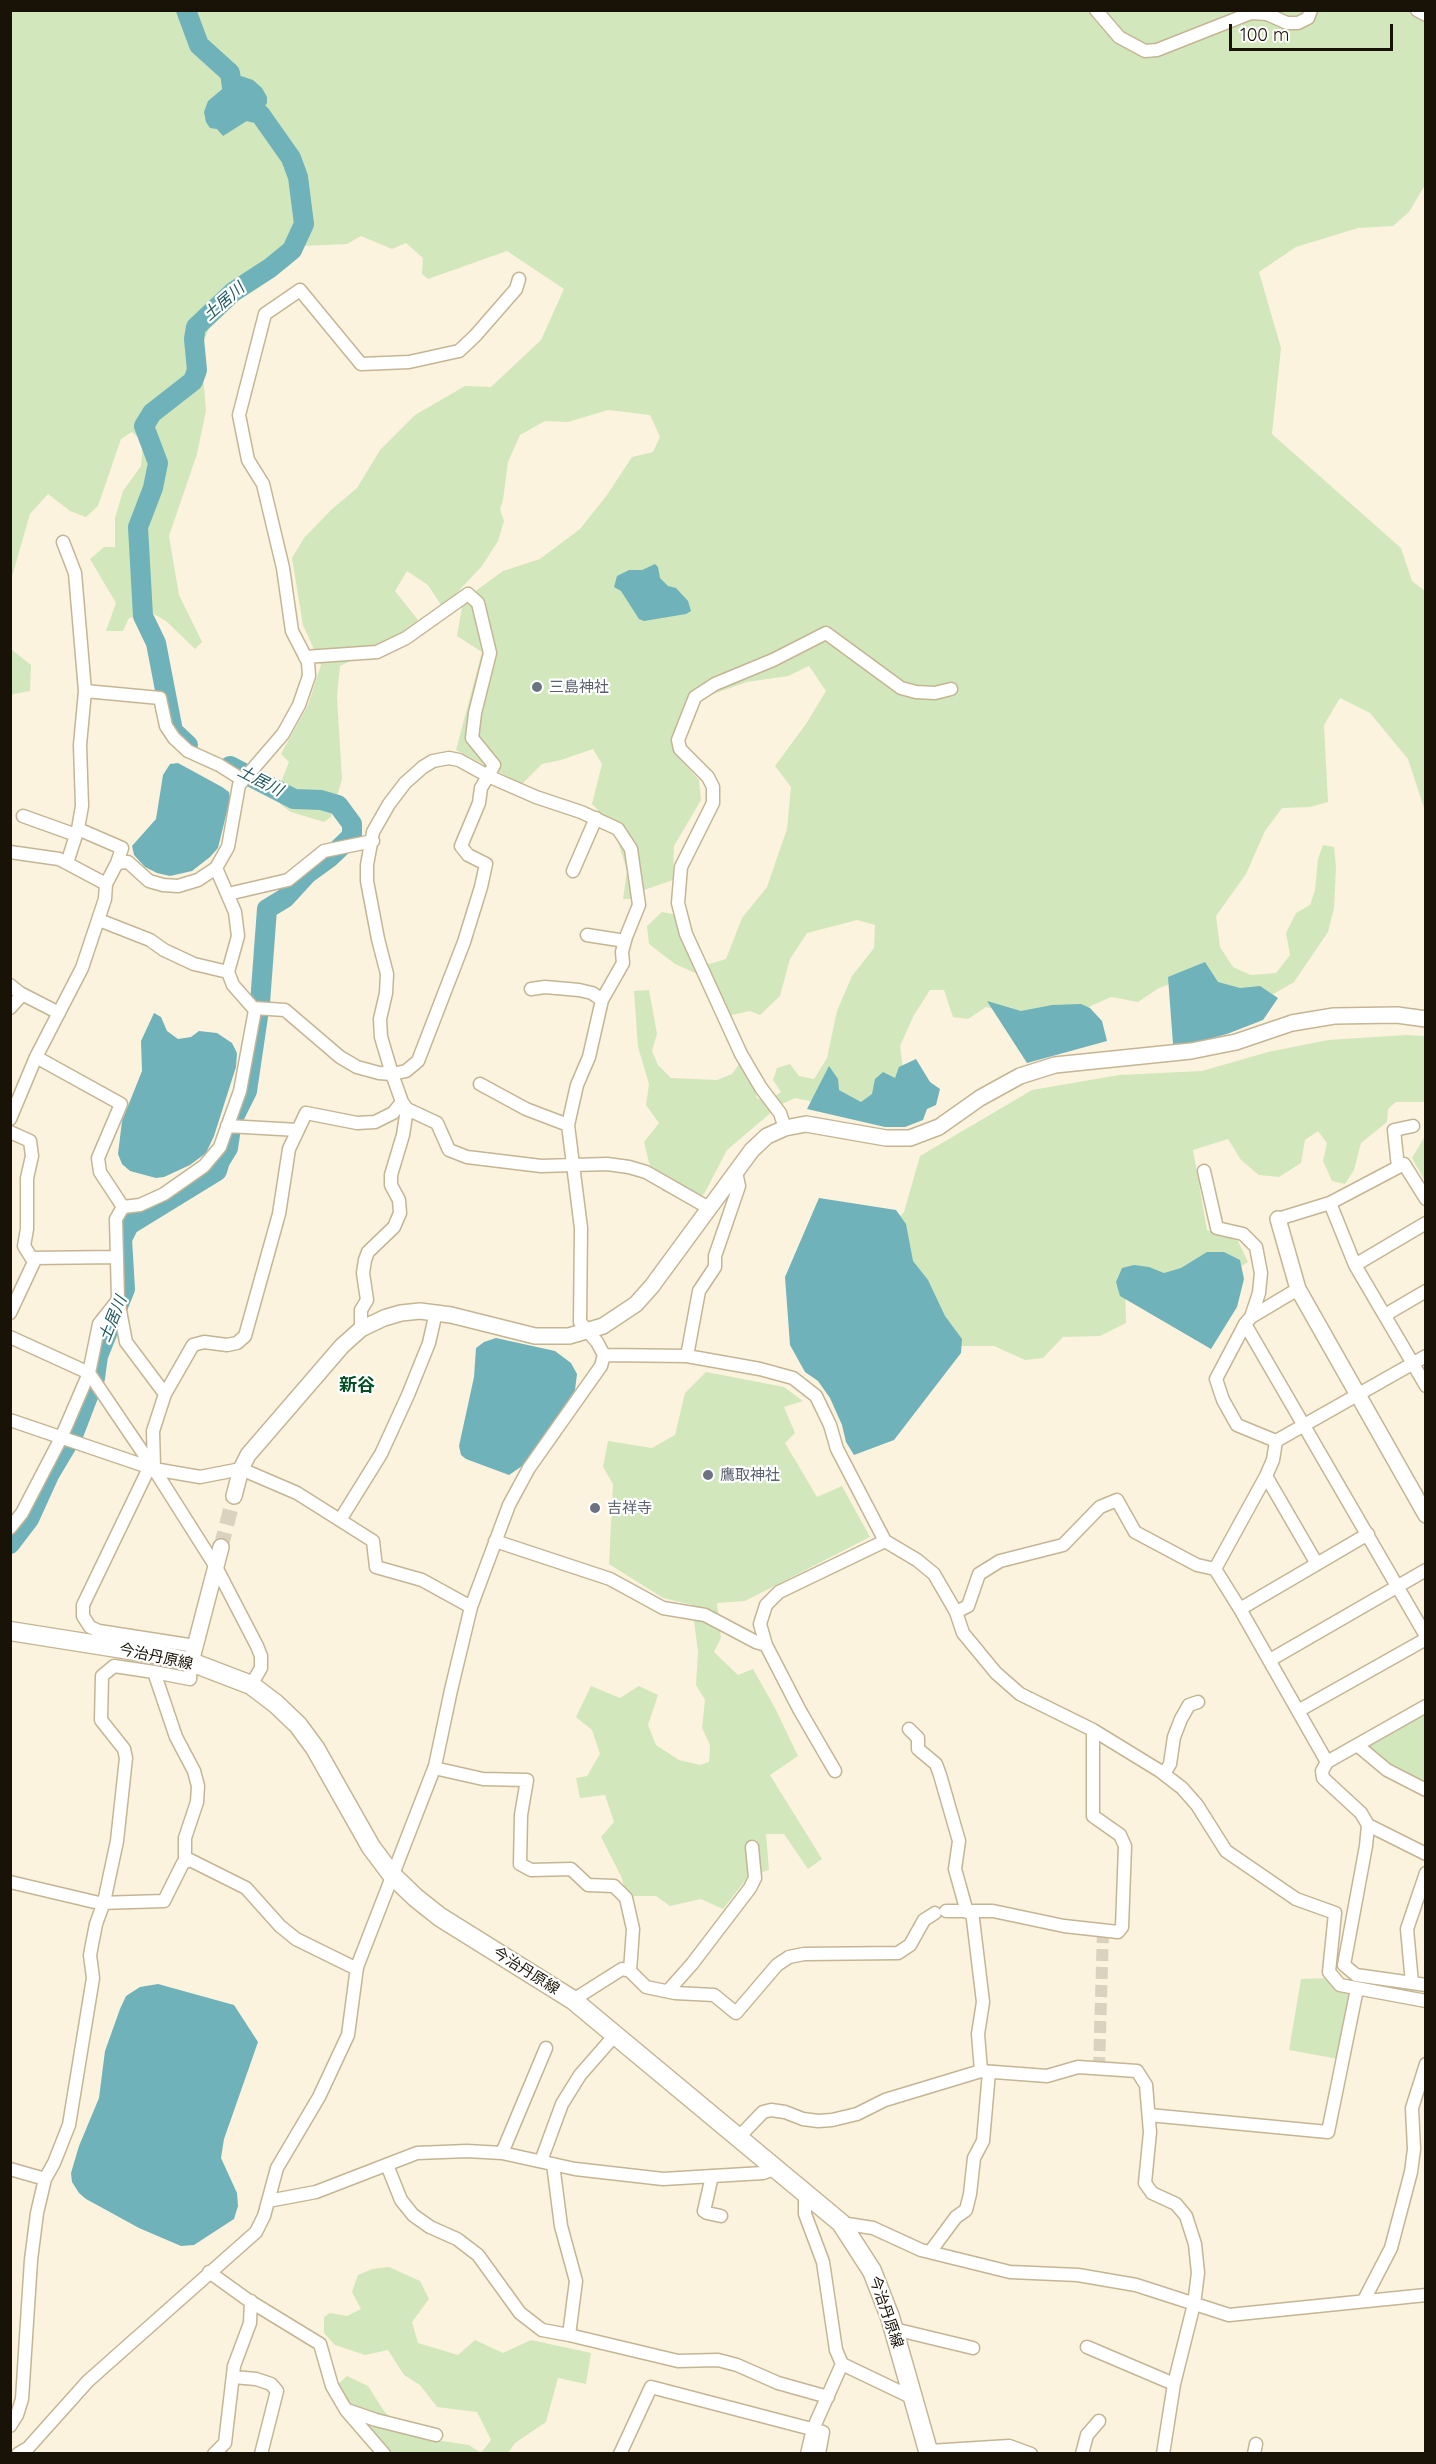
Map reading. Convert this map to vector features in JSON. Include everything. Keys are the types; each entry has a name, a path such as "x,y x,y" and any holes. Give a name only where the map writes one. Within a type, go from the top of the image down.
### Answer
{"main road":[{"name":"今治丹原線","path":"10,1631 155,1654 193,1654 251,1685 284,1711 315,1748 371,1847 392,1875 416,1898 440,1917 573,2000 841,2223 872,2271 894,2329 929,2452"}],"street":[{"path":"1096,10 1119,37 1145,51 1157,50 1251,13 1267,14 1287,22 1298,23 1308,18 1311,10"},
{"path":"1417,10 1425,15"},
{"path":"117,863 128,862 149,880 163,885 178,886 198,879 216,868 228,847 239,784 283,734 309,676 305,657 292,631 283,568 263,484 248,460 238,415 265,314 300,290 361,364 409,362 459,351 476,336 516,289 519,279"},
{"path":"63,542 75,573 85,691 80,745 82,806 67,863"},
{"path":"254,1008 285,1010 340,1057 357,1067 392,1074 406,1071 418,1061 464,942 482,887 486,864 468,855 461,846 479,803 481,788 494,765 472,738 490,653 478,603 468,594 406,638 377,652 305,657"},
{"path":"785,1128 780,1113 761,1088 741,1054 686,934 678,903 681,867 713,803 713,787 708,777 680,749 678,740 695,697 715,684 773,660 826,633 901,688 935,693 951,689"},
{"path":"85,691 160,698 166,726 174,738 188,751 219,765 243,780"},
{"path":"24,2452 88,2381 256,2232 264,2216 276,2168 319,2097 348,2035 357,1969 434,1768 471,1607 509,1505 529,1468 601,1366 604,1355 580,1322 581,1228 568,1125 577,1085 589,1057 602,1000 623,963 625,941 639,905 632,849 618,829 596,818 536,797 488,776 459,760 449,758 433,761 405,783 378,820 373,832 367,865 367,881 387,974 380,1020 381,1037 392,1074 405,1105 403,1135 391,1175 391,1185 399,1200 400,1213 394,1227 368,1252 365,1260 363,1273 367,1300 361,1310 361,1329"},
{"path":"10,1119 27,1084 36,1057 82,968 105,899 106,884 122,848 23,816"},
{"path":"573,871 596,818"},
{"path":"228,894 288,880 324,851 373,841"},
{"path":"10,852 59,859 106,884"},
{"path":"123,1207 140,1205 164,1194 204,1166 220,1147 240,1091 255,1010 233,985 228,972 238,936 235,912 216,868"},
{"path":"99,920 150,940 164,950 194,964 228,972"},
{"path":"587,935 625,941"},
{"path":"531,989 545,987 579,990 592,993 602,1000"},
{"path":"15,989 59,1013"},
{"path":"10,1008 20,997 15,989"},
{"path":"234,1496 241,1469 248,1455 342,1346 361,1329 401,1313 436,1312 535,1336 569,1335 588,1331 612,1321 636,1304 652,1286 752,1150 767,1136 785,1128 806,1124 886,1138 910,1138 939,1127 980,1098 1020,1076 1055,1065 1191,1051 1236,1042 1292,1023 1334,1016 1397,1015 1425,1019"},
{"path":"36,1057 121,1104 98,1158 100,1173 123,1207"},
{"path":"480,1084 526,1108 568,1125"},
{"path":"193,1654 90,1627 83,1616 83,1605 152,1468 153,1431 165,1394 193,1345 204,1342 227,1345 237,1343 245,1336 279,1214 289,1149 306,1113 357,1124 375,1122 405,1105"},
{"path":"405,1105 437,1123 449,1150 467,1157 541,1166 607,1164 629,1167 646,1172 709,1208"},
{"path":"227,1126 298,1130"},
{"path":"1398,1167 1394,1130 1413,1126"},
{"path":"10,1132 30,1141 32,1156 27,1178 27,1228 24,1246 34,1262 10,1313"},
{"path":"1425,1199 1404,1164 1330,1203 1278,1219 1298,1289 1425,1515"},
{"path":"1204,1171 1217,1228 1243,1234 1256,1247 1261,1273 1259,1293 1248,1320 1216,1379 1223,1400 1237,1425 1276,1441"},
{"path":"687,1356 699,1291 715,1267 715,1256 739,1186 736,1172"},
{"path":"1330,1203 1355,1265 1425,1386"},
{"path":"123,1207 116,1219 118,1300 126,1342 165,1394"},
{"path":"1355,1265 1425,1223"},
{"path":"32,1258 117,1257"},
{"path":"1248,1320 1298,1289"},
{"path":"1385,1316 1425,1291"},
{"path":"10,1528 22,1513 61,1438 89,1373 99,1324 118,1300"},
{"path":"340,1520 381,1454 429,1343 436,1312"},
{"path":"1248,1320 1425,1637 1298,1711"},
{"path":"10,1337 89,1373 216,1567 261,1656 261,1668 251,1685"},
{"path":"604,1355 687,1356 760,1369 793,1378 816,1396 830,1425 837,1449 885,1541 917,1560 934,1574 956,1612 963,1633 996,1673 1020,1694 1093,1730 1164,1774 1182,1788 1197,1805 1226,1851 1296,1899 1335,1913 1329,1972 1340,1985 1425,2001"},
{"path":"1276,1441 1425,1356"},
{"path":"10,1420 152,1468 200,1477 241,1469 297,1493 373,1541 376,1567 422,1580 471,1607"},
{"path":"1215,1569 1266,1476 1273,1460 1276,1441"},
{"path":"1266,1476 1317,1564"},
{"path":"956,1612 968,1606 979,1575 1000,1561 1063,1545 1100,1508 1117,1500 1135,1532 1197,1564 1215,1569 1270,1660 1327,1762"},
{"path":"1240,1609 1368,1534"},
{"path":"495,1541 610,1579 663,1608 705,1615 766,1645"},
{"path":"835,1771 766,1645 760,1623 766,1605 779,1592 885,1541"},
{"path":"10,2426 17,2415 22,2399 31,2260 37,2213 45,2179 69,2125 93,1978 90,1955 117,1840 126,1758 124,1749 101,1720 102,1676 114,1666 190,1679 193,1654 221,1547"},
{"path":"1270,1660 1425,1570"},
{"path":"10,1882 104,1902 164,1901 185,1862 184,1839 196,1802 198,1786 194,1771 176,1737 154,1672"},
{"path":"1164,1774 1170,1764 1174,1737 1181,1719 1189,1706 1198,1702"},
{"path":"1425,1706 1327,1762 1322,1771 1323,1778 1361,1812 1368,1825 1425,1854"},
{"path":"909,1729 918,1738 918,1749 936,1764 959,1841 955,1869 970,1912 983,2002 978,2034 985,2072 983,2141 974,2158 966,2210 956,2217 930,2252"},
{"path":"573,2000 622,1969 630,1971 646,1987 714,1995 736,2013 777,1965 789,1957 804,1954 898,1953 910,1945 924,1920 941,1912 993,1911 1064,1926 1118,1932 1122,1927 1125,1846 1120,1835 1094,1816 1093,1730"},
{"path":"1357,1745 1387,1770 1425,1790"},
{"path":"434,1768 483,1779 527,1780 521,1815 520,1864 531,1870 571,1869 588,1885 614,1886 626,1898 633,1929 630,1971"},
{"path":"1368,1825 1344,1965 1356,1975 1425,1985"},
{"path":"668,1991 692,1964 750,1888 755,1878 752,1847"},
{"path":"185,1862 190,1860 246,1888 280,1926 296,1939 357,1969"},
{"path":"1412,1983 1407,1929 1425,1873"},
{"path":"1149,2115 1328,2132 1357,1989"},
{"path":"569,2335 576,2281 547,2163 562,2104 580,2075 615,2035"},
{"path":"502,2154 546,2048"},
{"path":"1364,2300 1391,2248 1411,2172 1414,2149 1412,2108 1425,2064"},
{"path":"739,2137 763,2112 771,2110 810,2120 832,2120 857,2114 885,2100 985,2072 1047,2076 1078,2067 1137,2071 1146,2085 1149,2115 1150,2132 1145,2183 1152,2193 1176,2204 1186,2216 1195,2244 1198,2273 1194,2304 1174,2384 1163,2454"},
{"path":"268,2201 316,2192 417,2153 467,2151 502,2154 645,2179 763,2173 777,2168"},
{"path":"387,2165 401,2200 413,2215 430,2227 457,2239 478,2255 520,2313 542,2330 678,2361 718,2360 737,2365 778,2383 828,2397"},
{"path":"10,2169 45,2179"},
{"path":"712,2176 705,2211 721,2216"},
{"path":"805,2192 805,2214 823,2262 836,2350 842,2364 913,2398"},
{"path":"841,2223 873,2228 930,2252 1010,2272 1078,2275 1136,2285 1228,2315 1425,2295"},
{"path":"209,2272 250,2301 320,2344 332,2386 346,2409 384,2454"},
{"path":"214,2454 225,2443 234,2366 250,2323 250,2301"},
{"path":"894,2329 973,2348"},
{"path":"1087,2347 1174,2384"},
{"path":"807,2454 813,2429 842,2364"},
{"path":"233,2377 256,2379 271,2384 277,2391 261,2454"},
{"path":"622,2453 651,2387 823,2432 819,2454"},
{"path":"346,2409 376,2420 436,2435"},
{"path":"1082,2454 1087,2435 1099,2421"},
{"path":"929,2452 1009,2446 1031,2454"}],"green space":[{"path":"11,11 1425,11 1425,185 1409,212 1393,226 1358,228 1296,247 1259,272 1281,348 1272,434 1401,548 1412,581 1425,591 1425,811 1408,759 1370,713 1340,698 1324,725 1328,802 1310,807 1282,808 1265,831 1246,874 1216,916 1220,947 1233,967 1251,975 1276,973 1290,955 1286,933 1296,913 1310,905 1315,890 1318,859 1323,845 1334,847 1336,867 1334,908 1328,932 1294,982 1265,999 1212,986 1200,973 1159,988 1138,1002 1111,997 1082,1010 1019,1016 986,1007 968,1019 953,1017 944,990 930,990 914,1015 900,1046 903,1069 877,1099 860,1108 795,1098 780,1105 727,1150 704,1194 687,1202 663,1191 649,1163 644,1142 659,1123 646,1105 649,1084 638,1047 634,991 649,990 657,1034 652,1051 658,1065 671,1078 717,1080 732,1074 739,1064 750,1073 757,1098 766,1103 781,1092 773,1080 777,1068 790,1064 799,1076 814,1079 827,1058 837,1011 852,976 874,948 875,925 857,920 807,933 790,959 780,996 760,1015 750,1011 727,1016 713,981 675,964 649,944 647,926 662,912 677,915 685,949 709,964 726,959 742,918 767,887 787,829 791,787 775,766 806,724 826,691 809,666 788,676 747,682 685,704 673,751 699,780 701,800 674,846 673,880 644,890 634,899 623,899 627,871 613,825 592,804 602,764 593,749 542,764 522,784 456,750 482,652 457,636 462,607 477,590 503,571 540,559 580,529 607,495 632,457 653,452 660,437 650,415 608,410 568,422 545,421 520,435 508,462 500,509 504,521 498,541 482,566 452,598 441,605 428,585 407,571 395,591 418,620 389,642 340,666 337,696 342,779 331,817 324,822 291,812 281,805 276,795 289,762 281,754 308,705 321,665 303,625 292,558 304,538 331,510 357,488 380,450 415,415 465,386 491,387 541,340 564,289 507,251 428,279 422,274 423,258 406,243 392,249 361,236 347,244 302,246 272,277 226,309 210,326 203,343 206,411 197,454 169,536 179,595 202,642 195,649 166,621 152,613 129,618 123,631 106,631 116,603 90,559 104,547 115,547 115,518 123,491 141,466 143,442 132,432 121,439 98,506 86,517 70,511 48,494 30,514 11,580"},
{"path":"11,649 31,665 30,691 13,694 11,699"},
{"path":"1425,1036 1425,1102 1396,1102 1388,1109 1387,1122 1361,1143 1354,1170 1345,1184 1332,1181 1323,1161 1327,1143 1318,1131 1305,1140 1301,1163 1279,1177 1259,1175 1241,1160 1228,1139 1193,1150 1207,1230 1238,1241 1248,1262 1235,1270 1125,1281 1126,1323 1100,1336 1063,1337 1043,1358 1025,1360 994,1346 950,1346 888,1231 904,1212 920,1156 1032,1090 1119,1075 1202,1071 1268,1052 1328,1040"},
{"path":"1425,1136 1425,1181 1412,1158"},
{"path":"706,1372 784,1387 803,1401 784,1407 795,1433 785,1443 817,1497 842,1486 870,1537 745,1601 717,1603 721,1638 714,1652 738,1675 753,1669 775,1708 798,1756 770,1775 822,1859 808,1869 784,1834 766,1834 769,1870 748,1877 723,1909 701,1899 670,1906 656,1896 627,1896 621,1876 601,1837 614,1822 605,1795 580,1798 576,1778 587,1776 600,1754 592,1730 576,1717 591,1686 620,1698 639,1686 658,1695 648,1725 656,1745 679,1760 700,1765 709,1762 710,1745 702,1728 705,1700 696,1685 698,1652 692,1605 663,1598 609,1564 613,1484 603,1467 608,1441 652,1448 675,1435 685,1393"},
{"path":"1420,1713 1425,1715 1425,1785 1395,1770 1364,1746"},
{"path":"1330,1978 1352,1992 1338,2059 1289,2050 1301,1979"},
{"path":"389,2267 420,2281 429,2299 412,2322 418,2343 458,2355 475,2340 503,2353 531,2340 591,2353 586,2384 558,2378 546,2422 515,2443 508,2453 481,2453 491,2440 477,2412 437,2407 420,2385 404,2375 388,2350 365,2355 335,2345 324,2333 324,2317 330,2313 347,2316 361,2309 352,2292 358,2275 372,2269"},
{"path":"347,2376 368,2386 384,2411 403,2430 436,2440 469,2445 481,2453 390,2453 368,2429 337,2385"}],"water":[{"path":"241,76 253,80 262,88 267,97 267,103 261,112 223,136 217,129 210,128 204,112 208,101 226,86 227,82"},
{"path":"655,564 658,567 660,578 668,586 676,588 688,601 691,611 686,614 644,621 639,619 621,591 614,587 617,576 629,570 642,570"},
{"path":"178,763 222,787 229,792 230,799 218,848 192,871 170,876 145,867 134,855 132,846 156,819 163,775 170,764"},
{"path":"1205,962 1218,982 1240,988 1260,986 1278,998 1263,1020 1227,1034 1194,1043 1173,1044 1168,977"},
{"path":"987,1001 1021,1011 1052,1005 1081,1004 1090,1008 1102,1021 1107,1041 1027,1063"},
{"path":"154,1013 161,1017 167,1031 178,1039 191,1037 199,1031 217,1033 232,1043 237,1053 236,1067 214,1136 206,1153 190,1165 164,1177 156,1178 130,1171 122,1164 118,1154 122,1121 142,1071 141,1041"},
{"path":"916,1059 930,1082 940,1089 936,1105 927,1109 923,1120 905,1127 885,1127 807,1109 829,1066 838,1079 839,1090 861,1102 872,1094 875,1079 883,1072 895,1078 899,1067"},
{"path":"819,1198 896,1210 906,1224 913,1261 928,1280 945,1316 962,1339 961,1353 894,1440 854,1455 846,1442 842,1425 830,1398 818,1381 805,1372 790,1345 785,1277"},
{"path":"1207,1252 1224,1252 1240,1260 1244,1279 1237,1307 1211,1349 1120,1296 1116,1282 1122,1268 1134,1265 1149,1267 1164,1273 1181,1268"},
{"path":"496,1338 555,1351 571,1363 577,1374 575,1390 531,1460 509,1475 466,1459 461,1455 459,1446 474,1377 476,1348"},
{"path":"158,1984 234,2005 258,2042 224,2139 221,2158 237,2193 238,2206 234,2219 194,2245 181,2246 139,2228 86,2199 72,2182 71,2173 79,2146 99,2098 105,2051 120,2009 126,1996 140,1987"}],"waterway":[{"name":"土居川","path":"186,10 199,45 230,73 235,108 260,114 291,158 298,177 304,224 292,250 270,268 233,292 196,327 194,339 197,370 193,381 152,413 144,426 158,463 153,488 138,527 143,616 156,643 173,731 188,745"},
{"name":"土居川","path":"10,1544 29,1519 49,1475 74,1433 95,1378 98,1356 125,1289 122,1239 129,1225 217,1171 228,1148 232,1121 247,1091 260,1003 267,909 285,898 307,874 329,858 352,836 352,824 338,805 321,800 294,799 230,766"}],"tunnel":[{"path":"221,1547 234,1496"},
{"path":"1099,2069 1103,1930"}],"place":[{"name":"三島神社","path":"537,687"},
{"name":"鷹取神社","path":"708,1475"},
{"name":"吉祥寺","path":"595,1508"}],"district":[{"name":"新谷","path":"357,1386"}]}
